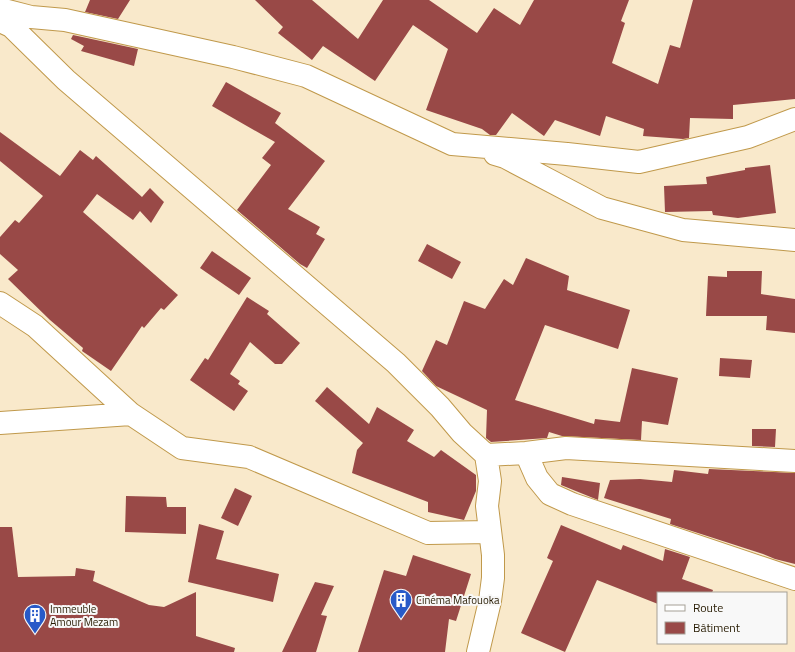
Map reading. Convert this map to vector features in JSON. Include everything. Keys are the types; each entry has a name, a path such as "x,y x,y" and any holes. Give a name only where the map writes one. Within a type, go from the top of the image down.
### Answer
{"street":[{"path":"0,9 31,17 66,20 233,57 306,76 452,144 505,157 602,208 683,230 795,240"},
{"path":"0,21 11,26 66,80 396,363 440,407 462,434 486,455 490,481 487,506 493,555 491,593 478,652"},
{"path":"452,144 639,162 748,137 795,119"},
{"path":"0,303 35,326 131,414 182,448 249,457 428,533 490,532"},
{"path":"0,423 131,414"},
{"path":"486,455 526,454 566,448 795,461"},
{"path":"526,454 537,478 550,494 572,504 795,579"}],"building":[{"path":"90,0 130,0 118,19 85,12"},
{"path":"255,0 312,0 358,39 383,0 429,0 477,33 494,8 520,25 534,0 629,0 621,21 625,23 612,63 658,84 670,45 680,48 693,0 795,0 795,99 733,105 733,119 690,118 689,138 683,139 643,136 644,129 606,116 600,136 555,120 544,136 512,113 496,135 490,135 482,129 426,110 448,49 413,25 375,81 323,46 312,60 278,33 283,27"},
{"path":"73,35 138,49 134,66 81,51 84,46 71,39"},
{"path":"226,82 281,113 275,123 325,161 288,209 320,227 316,234 325,239 307,268 300,264 237,210 271,165 262,158 275,142 212,106"},
{"path":"0,132 60,176 80,150 93,160 96,156 142,197 150,188 164,202 151,223 140,211 133,220 97,194 83,212 178,295 164,310 161,308 144,328 142,326 111,371 82,351 83,348 50,320 8,279 18,270 0,254 0,237 15,220 19,223 43,196 0,161"},
{"path":"770,165 776,213 738,218 713,215 712,211 665,212 664,186 707,184 706,177 745,170 745,168"},
{"path":"427,244 461,262 452,279 418,261"},
{"path":"212,251 251,278 239,295 200,268"},
{"path":"526,258 569,276 567,290 630,310 618,349 545,325 515,400 594,424 595,419 620,422 632,368 678,378 668,425 642,421 641,440 562,436 549,432 547,438 491,442 486,438 487,410 436,386 422,371 436,340 447,345 464,301 485,309 504,279 513,285"},
{"path":"727,271 762,271 761,294 795,299 795,333 766,330 767,316 706,316 708,276 727,277"},
{"path":"247,297 269,311 267,314 300,343 282,364 275,364 250,342 230,374 240,381 238,384 248,391 234,411 190,380 205,358 208,360"},
{"path":"720,358 752,360 750,378 719,376"},
{"path":"327,387 369,424 377,407 414,430 407,441 434,457 441,450 476,475 476,491 464,520 428,512 428,502 352,473 357,450 363,443 315,401"},
{"path":"752,429 776,429 775,447 752,446"},
{"path":"709,469 795,473 795,564 775,559 670,524 671,519 604,498 610,480 640,479 672,482 674,470 708,474"},
{"path":"562,477 600,483 598,500 561,485"},
{"path":"235,488 252,496 238,526 221,518"},
{"path":"126,496 166,497 167,507 186,507 186,534 125,532"},
{"path":"199,524 224,531 216,559 279,574 273,602 188,582"},
{"path":"561,525 621,550 623,545 663,561 665,549 690,557 682,579 713,590 712,592 657,592 657,604 597,580 565,652 521,633 553,561 547,558"},
{"path":"0,527 12,527 18,577 75,576 76,568 95,571 93,581 149,605 164,607 196,592 196,636 235,648 234,652 0,652"},
{"name":"Cinéma Mafouoka","path":"413,555 471,574 456,621 449,619 445,652 358,652 384,570 406,576"},
{"path":"315,582 334,586 321,615 327,616 316,652 282,652"}],"place":[{"name":"Cinéma Mafouoka","path":"401,620"},
{"name":"Immeuble Amour Mezam","path":"35,634"}]}
